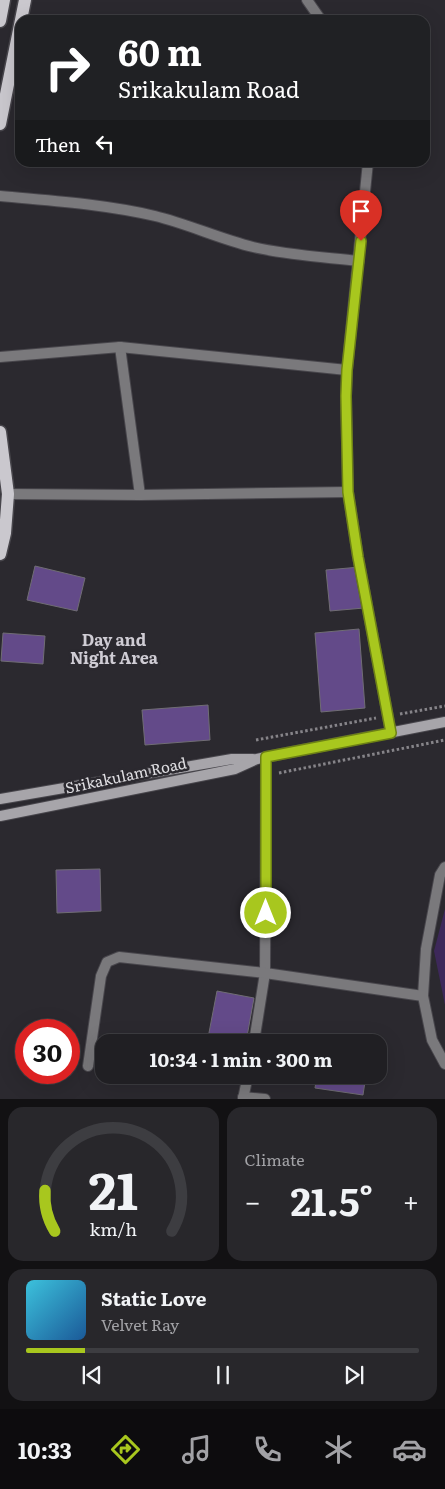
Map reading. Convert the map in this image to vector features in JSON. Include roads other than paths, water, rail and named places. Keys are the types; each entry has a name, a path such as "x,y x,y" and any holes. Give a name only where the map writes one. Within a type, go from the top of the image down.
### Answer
{"main road":[{"path":"0,20 4,0"},
{"path":"21,15 24,0"},
{"path":"0,124 15,45"},
{"path":"0,432 8,494 5,533 0,554"},
{"name":"Srikakulam Road","path":"0,799 232,759 262,758 445,722"},
{"name":"Srikakulam Road","path":"0,816 235,769 262,758"}],"street":[{"path":"307,0 318,15"},
{"path":"368,167 347,370 348,492 391,733"},
{"path":"0,196 94,205 130,211 156,216 253,247 359,261"},
{"path":"0,357 120,347 347,370"},
{"path":"120,347 140,495"},
{"path":"8,494 140,495 348,492"},
{"path":"255,1034 266,973 266,774 262,758"},
{"path":"445,867 440,875 426,949 423,996 432,1040 445,1064"},
{"path":"88,1066 101,976 107,962 119,957 266,973 423,996"},
{"path":"246,1084 243,1098 265,1099"}],"district":[{"name":"Day and Night Area","path":"114,649"}]}
